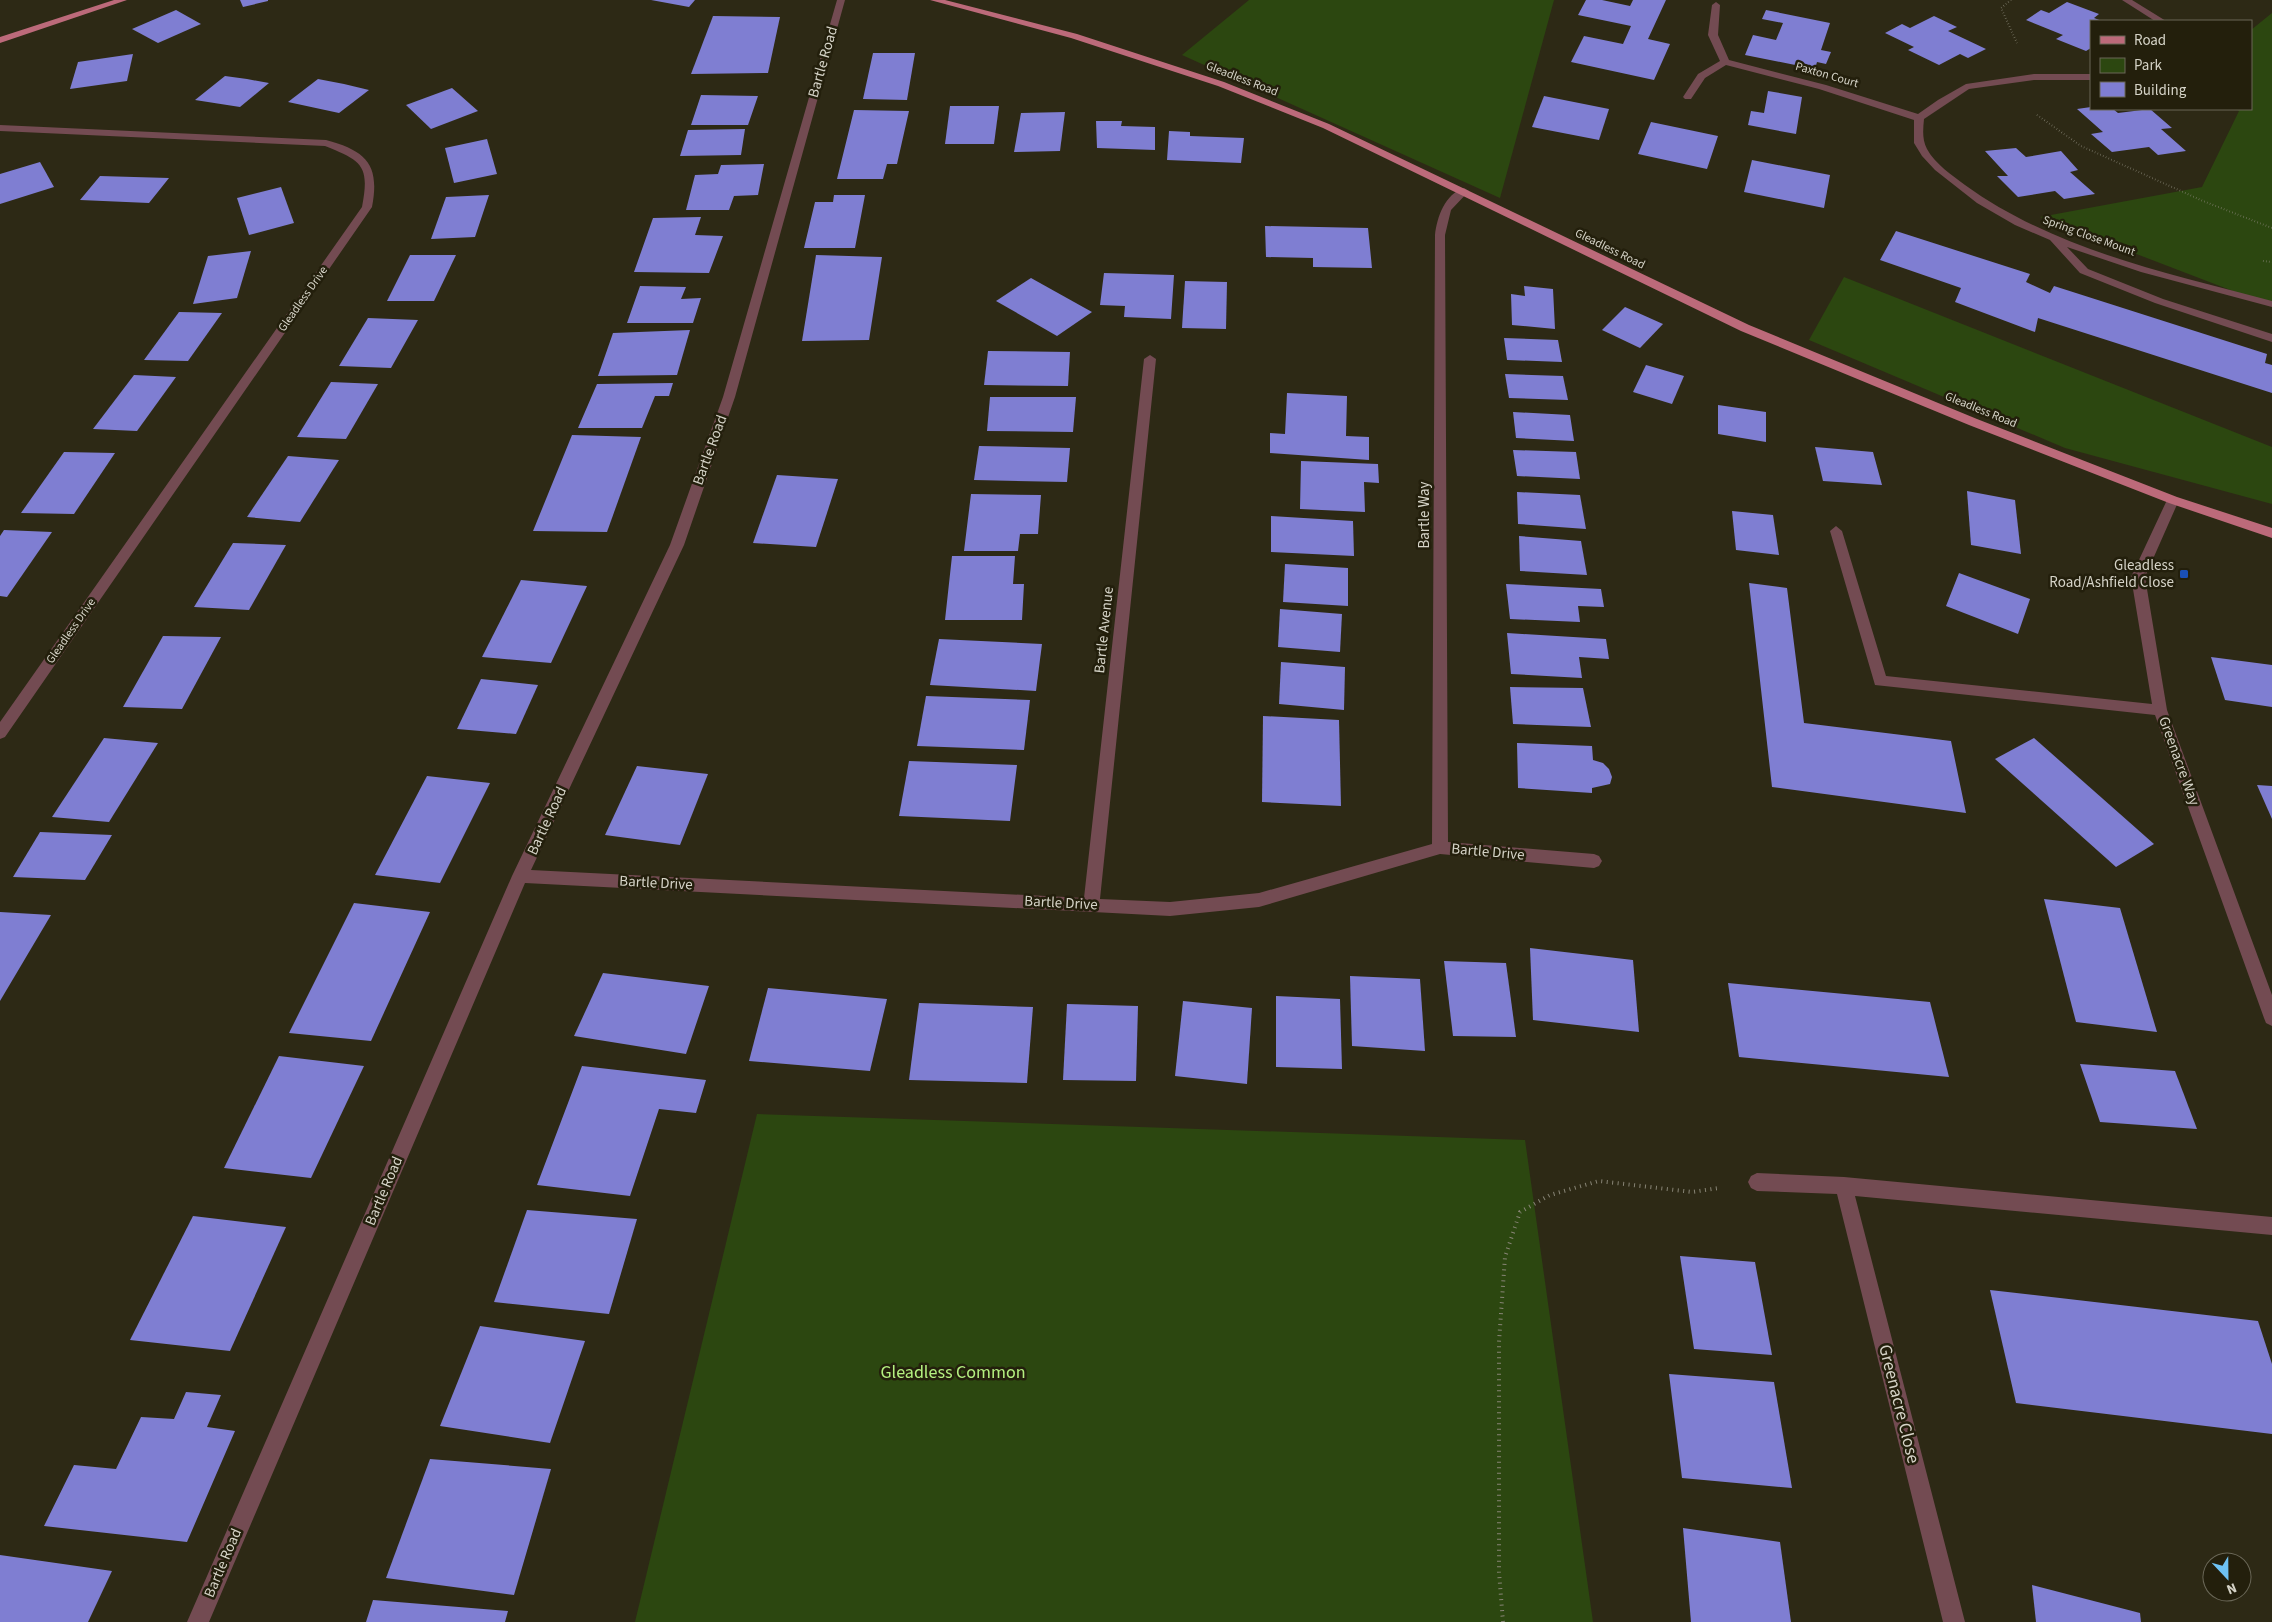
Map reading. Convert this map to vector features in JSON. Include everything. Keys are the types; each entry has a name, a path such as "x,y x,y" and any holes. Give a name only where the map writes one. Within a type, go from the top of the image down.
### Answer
{"main road":[{"path":"0,40 123,0"},
{"name":"Gleadless Road","path":"934,0 1074,36 1221,84 1326,126 1745,328 1973,422 2173,500 2272,533"}],"street":[{"name":"Bartle Road","path":"198,1622 520,876 680,536 730,397 841,0"},
{"path":"2126,0 2159,20"},
{"path":"1688,97 1701,76 1725,62 1713,35 1716,5"},
{"name":"Paxton Court","path":"1725,62 1776,73 1861,98 1919,118"},
{"path":"1919,118 1966,87 2034,77 2090,77"},
{"name":"Spring Close Mount","path":"1919,118 1918,139 1932,162 1961,187 2004,215 2052,238 2145,269 2272,304"},
{"name":"Gleadless Drive","path":"0,128 326,143 353,153 369,167 372,185 367,207 0,733"},
{"name":"Bartle Way","path":"1440,848 1440,235 1441,218 1447,205 1464,191"},
{"path":"2052,238 2084,271 2158,301 2272,338"},
{"name":"Bartle Avenue","path":"1091,905 1150,359"},
{"name":"Greenacre Way","path":"2173,500 2138,577 2160,710 2272,1018"},
{"path":"1836,531 1880,681 2160,710"},
{"name":"Bartle Drive","path":"520,876 1170,910 1259,900 1440,848 1594,861"},
{"path":"1757,1182 1844,1186 2272,1226"},
{"name":"Greenacre Close","path":"1844,1186 1954,1622"}],"path":[{"path":"2011,0 2001,8 2034,77"},
{"path":"2008,81 2018,96 2045,122 2081,146 2203,201 2272,228"},
{"path":"1503,1622 1499,1572 1499,1342 1504,1257 1520,1212 1550,1195 1599,1181 1692,1192 1757,1182"}],"green space":[{"path":"1249,0 1554,0 1500,198 1182,55"},
{"path":"2272,13 2272,306 2040,217 2202,187 2239,111 2238,110 2252,110 2252,29"},
{"path":"1844,277 2272,447 2272,504 2065,448 1809,340"},
{"name":"Gleadless Common","path":"757,1114 1525,1140 1593,1622 635,1622"}],"building":[{"path":"240,0 268,0 268,1 243,7"},
{"path":"651,0 695,0 689,7"},
{"path":"1586,0 1602,0 1630,6 1633,0 1666,0 1648,39 1670,44 1654,80 1571,62 1584,36 1623,44 1631,26 1578,15"},
{"path":"2067,2 2099,14 2094,18 2099,20 2090,20 2090,49 2086,51 2056,39 2063,35 2026,20 2041,10 2049,13"},
{"path":"176,10 201,24 158,43 132,29"},
{"path":"1766,10 1830,23 1821,50 1831,52 1826,64 1817,62 1815,69 1745,55 1753,35 1776,40 1783,23 1762,19"},
{"path":"713,16 780,17 768,73 691,74"},
{"path":"1934,16 1957,27 1948,31 1986,49 1968,58 1960,54 1939,65 1908,50 1914,47 1885,33 1902,24 1910,28"},
{"path":"873,53 915,53 907,100 863,99"},
{"path":"133,54 127,81 70,89 78,62"},
{"path":"225,76 269,83 240,107 195,100"},
{"path":"318,79 369,90 339,113 288,102"},
{"path":"452,88 478,111 431,129 406,105"},
{"path":"1768,91 1802,97 1796,134 1748,125 1751,111 1764,113"},
{"path":"701,95 758,96 748,125 691,125"},
{"path":"1544,96 1609,109 1599,140 1532,127"},
{"path":"950,106 999,106 994,144 945,144"},
{"path":"2090,107 2090,110 2114,110 2118,113 2151,110 2172,128 2161,129 2186,151 2158,155 2149,147 2112,152 2091,134 2103,132 2077,109"},
{"path":"854,110 909,111 897,164 887,164 883,179 837,179"},
{"path":"1065,112 1060,151 1014,152 1021,113"},
{"path":"1096,121 1122,121 1121,126 1155,127 1155,150 1097,148"},
{"path":"1651,122 1718,136 1707,169 1638,154"},
{"path":"745,129 741,155 680,156 688,130"},
{"path":"1169,131 1190,132 1190,136 1244,138 1241,163 1167,160"},
{"path":"487,139 497,174 454,183 445,148"},
{"path":"2016,148 2026,157 2061,151 2078,170 2070,172 2095,194 2064,199 2055,191 2018,197 1997,176 2008,176 1985,151"},
{"path":"1752,160 1830,175 1824,208 1744,192"},
{"path":"40,162 54,187 0,204 0,174"},
{"path":"764,164 758,195 734,196 729,210 686,210 695,175 718,174 721,165"},
{"path":"100,176 169,178 149,203 80,200"},
{"path":"281,187 294,223 249,235 237,198"},
{"path":"489,195 475,237 431,239 446,197"},
{"path":"834,195 865,195 855,248 804,248 815,202 833,202"},
{"path":"701,217 695,235 723,236 709,273 634,272 653,218"},
{"path":"1265,226 1368,228 1372,268 1313,267 1313,258 1266,257"},
{"path":"1896,231 2030,274 2026,282 2050,293 2054,286 2267,354 2265,363 2272,365 2272,393 2038,318 2035,332 1955,302 1961,288 1880,260"},
{"path":"251,251 237,298 193,304 208,256"},
{"path":"410,255 456,255 434,301 387,301"},
{"path":"816,255 882,257 869,340 802,341"},
{"path":"1104,273 1174,275 1171,319 1124,317 1125,306 1100,305"},
{"path":"1031,278 1092,312 1057,336 996,301"},
{"path":"1185,281 1227,282 1226,329 1182,328"},
{"path":"640,286 686,287 681,299 701,298 693,323 627,323"},
{"path":"1524,286 1553,289 1555,329 1512,325 1511,294 1525,296"},
{"path":"1625,307 1663,324 1640,348 1602,330"},
{"path":"179,312 222,313 188,361 144,360"},
{"path":"368,318 418,320 391,368 339,366"},
{"path":"690,330 677,375 598,376 613,333"},
{"path":"1504,338 1558,340 1562,362 1507,360"},
{"path":"988,351 1070,352 1068,386 984,385"},
{"path":"1646,365 1684,376 1672,404 1633,392"},
{"path":"1505,374 1563,376 1568,400 1509,398"},
{"path":"134,375 176,377 137,431 93,429"},
{"path":"331,382 378,384 346,439 297,437"},
{"path":"673,383 669,396 655,396 642,428 578,428 597,384"},
{"path":"1287,393 1347,396 1346,436 1369,437 1369,460 1270,453 1270,433 1285,434"},
{"path":"990,397 1076,397 1073,432 987,431"},
{"path":"1718,405 1766,412 1766,442 1718,434"},
{"path":"1513,412 1570,415 1574,441 1516,438"},
{"path":"572,435 641,437 607,532 533,531"},
{"path":"979,446 1070,448 1067,482 974,480"},
{"path":"1815,447 1873,452 1882,485 1823,481"},
{"path":"1513,450 1576,452 1580,479 1517,476"},
{"path":"64,452 115,453 74,514 21,513"},
{"path":"288,456 339,460 300,522 247,517"},
{"path":"1301,461 1378,464 1379,483 1364,482 1365,512 1300,509"},
{"path":"777,475 838,479 816,547 753,543"},
{"path":"1967,491 2015,500 2021,554 1971,545"},
{"path":"1517,492 1580,495 1586,529 1518,524"},
{"path":"971,494 1041,495 1038,534 1020,534 1018,551 964,551"},
{"path":"1732,511 1773,515 1779,555 1736,550"},
{"path":"1271,516 1353,521 1354,556 1271,552"},
{"path":"4,530 52,532 7,597 0,596 0,536"},
{"path":"1519,536 1581,541 1587,575 1520,571"},
{"path":"233,543 286,545 249,610 194,607"},
{"path":"952,556 1015,556 1013,584 1024,584 1022,620 945,620"},
{"path":"1285,564 1348,568 1348,606 1283,602"},
{"path":"1959,573 2030,599 2018,634 1946,606"},
{"path":"521,580 587,586 551,663 482,657"},
{"path":"1749,583 1787,588 1804,723 1951,741 1966,813 1772,787"},
{"path":"1506,584 1601,589 1604,607 1578,606 1580,622 1510,619"},
{"path":"1280,609 1342,614 1340,652 1278,647"},
{"path":"1507,633 1606,639 1609,659 1579,657 1582,678 1511,674"},
{"path":"163,636 221,637 182,709 123,707"},
{"path":"939,639 1042,644 1036,691 930,685"},
{"path":"2211,657 2272,665 2272,707 2225,700"},
{"path":"1281,662 1345,667 1344,710 1279,704"},
{"path":"481,679 538,685 516,734 457,729"},
{"path":"1510,687 1583,688 1591,727 1513,724"},
{"path":"926,696 1030,700 1024,750 917,746"},
{"path":"1263,716 1339,720 1341,806 1262,802"},
{"path":"104,738 158,743 109,822 52,817"},
{"path":"2034,738 2154,844 2116,867 1995,759"},
{"path":"1517,743 1592,746 1593,760 1603,763 1609,769 1612,777 1610,784 1592,788 1592,793 1518,788"},
{"path":"909,761 1017,765 1010,821 899,816"},
{"path":"637,766 708,774 680,845 605,835"},
{"path":"427,776 490,783 440,883 375,875"},
{"path":"2257,785 2272,786 2272,819"},
{"path":"40,832 112,835 85,880 13,877"},
{"path":"2044,899 2120,908 2157,1032 2076,1022"},
{"path":"354,903 430,912 371,1041 289,1033"},
{"path":"0,912 51,915 0,1001"},
{"path":"1530,948 1633,960 1639,1032 1533,1020"},
{"path":"1444,961 1506,963 1516,1037 1453,1036"},
{"path":"603,973 709,986 686,1054 574,1036"},
{"path":"1350,976 1420,979 1425,1051 1352,1046"},
{"path":"1728,983 1930,1002 1949,1077 1739,1057"},
{"path":"768,988 887,999 870,1071 749,1061"},
{"path":"1276,996 1340,999 1342,1069 1276,1067"},
{"path":"1183,1001 1252,1008 1247,1084 1175,1076"},
{"path":"919,1003 1033,1007 1027,1083 909,1080"},
{"path":"1067,1004 1138,1006 1136,1081 1063,1080"},
{"path":"279,1056 364,1066 311,1178 224,1168"},
{"path":"2080,1064 2175,1071 2197,1129 2100,1122"},
{"path":"582,1066 706,1080 696,1113 659,1109 630,1196 537,1185"},
{"path":"527,1210 637,1219 609,1314 494,1302"},
{"path":"193,1216 286,1227 230,1351 130,1340"},
{"path":"1680,1256 1755,1262 1772,1355 1694,1349"},
{"path":"1990,1290 2258,1321 2272,1364 2272,1434 2016,1403"},
{"path":"480,1326 585,1341 550,1443 440,1426"},
{"path":"1669,1374 1774,1382 1792,1488 1682,1478"},
{"path":"186,1392 221,1395 207,1427 235,1431 187,1542 44,1526 74,1465 116,1469 141,1417 174,1419"},
{"path":"430,1459 551,1469 514,1595 386,1578"},
{"path":"1683,1528 1780,1542 1791,1622 1691,1622"},
{"path":"0,1555 112,1571 88,1622 0,1622"},
{"path":"2032,1585 2140,1613 2141,1622 2036,1622"},
{"path":"373,1600 508,1611 505,1622 366,1622"}],"place":[{"name":"Gleadless Road/Ashfield Close","path":"2184,574"}]}
